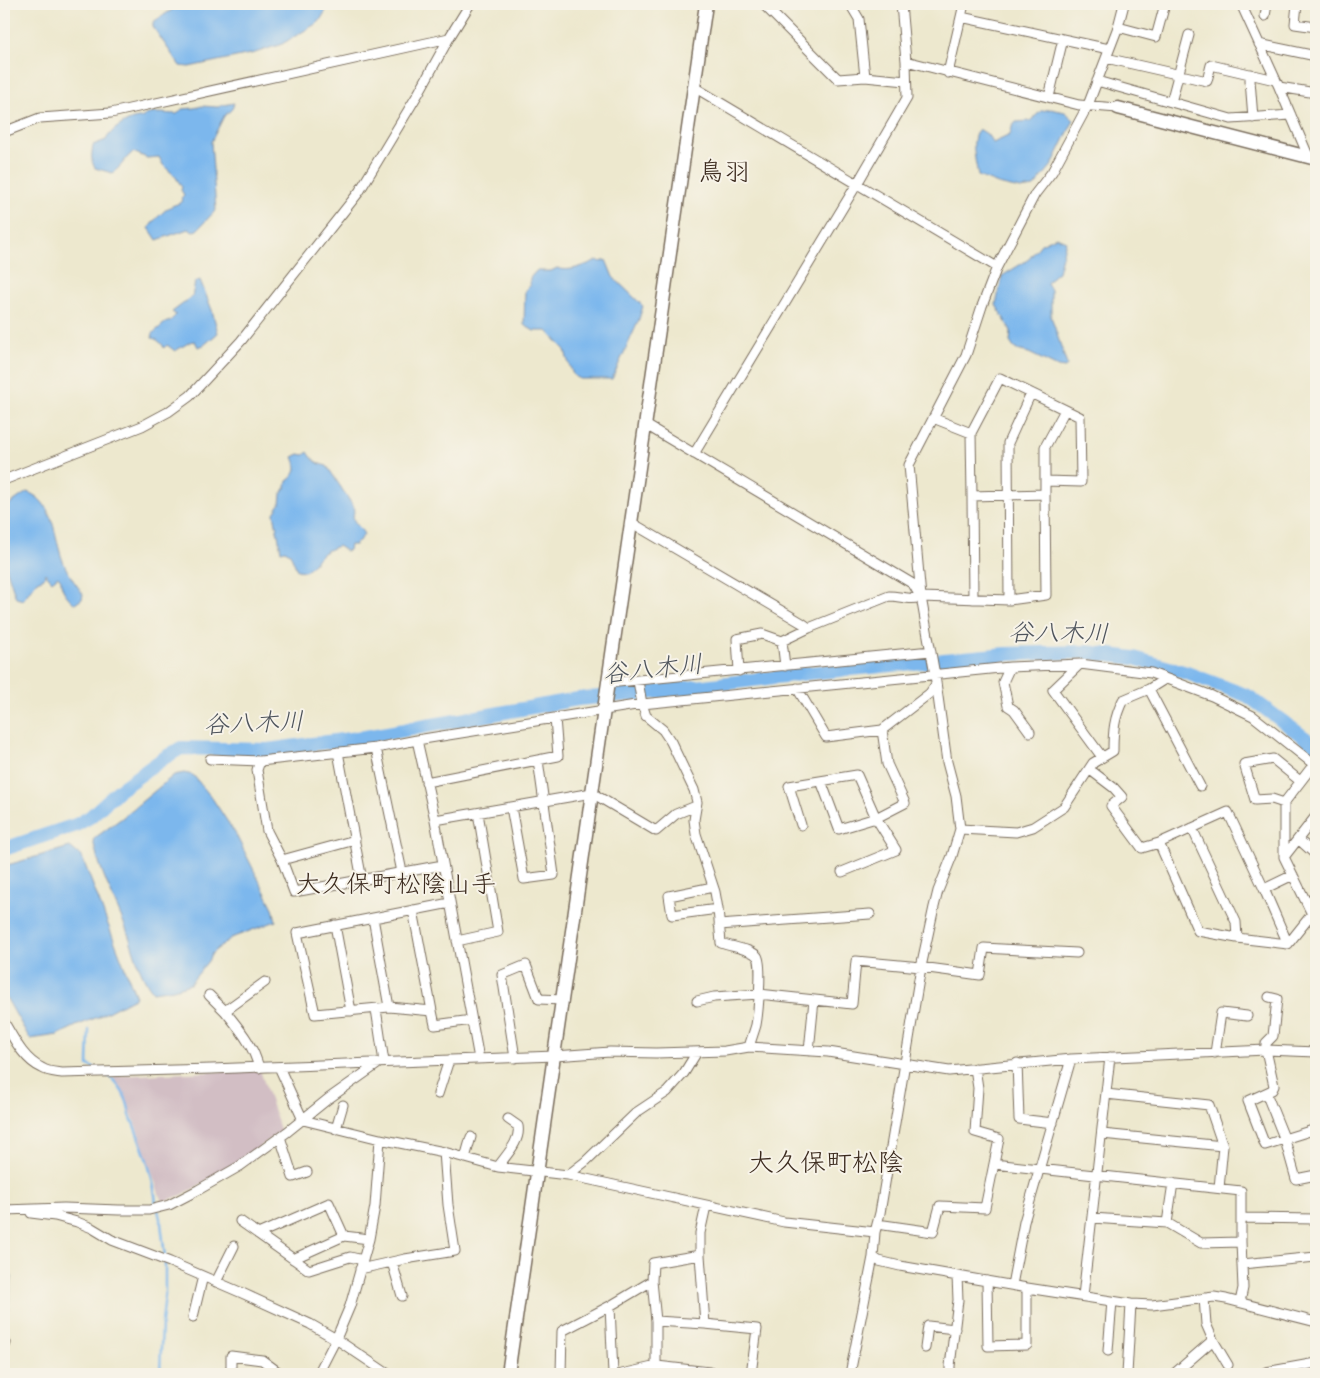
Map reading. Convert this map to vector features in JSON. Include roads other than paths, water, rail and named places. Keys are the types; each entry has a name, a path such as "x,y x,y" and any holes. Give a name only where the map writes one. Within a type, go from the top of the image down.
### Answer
{"street":[{"path":"4,480 142,426 168,412 190,396 241,341 359,192 470,4"},
{"path":"508,1374 706,4"},
{"path":"762,4 838,79 865,77 906,81"},
{"path":"850,4 860,19 865,77"},
{"path":"694,454 907,98 906,61 900,4"},
{"path":"948,72 964,4"},
{"path":"850,1374 873,1257 876,1228 895,1128 921,967 938,891 960,829 956,796 947,762 936,679 921,597 909,465 966,355 997,267 1035,194 1052,172 1088,105 1118,27 1124,4"},
{"path":"1118,27 1156,38 1165,4"},
{"path":"1241,4 1291,115 1313,158"},
{"path":"1265,16 1267,4"},
{"path":"1297,4 1295,24 1316,27"},
{"path":"961,17 1110,48"},
{"path":"1171,102 1189,35"},
{"path":"4,132 40,118 111,114 449,38"},
{"path":"1049,97 1063,39"},
{"path":"1259,44 1316,56"},
{"path":"1106,58 1207,81 1212,65 1316,93"},
{"path":"906,61 1079,105 1118,108 1313,158"},
{"path":"1251,74 1253,118"},
{"path":"1097,81 1231,119 1291,115"},
{"path":"694,87 997,267"},
{"path":"973,599 971,433 1000,378 1080,417 1081,482 1045,481"},
{"path":"1009,600 1008,442 1032,394"},
{"path":"739,670 737,639 762,634 782,641 809,628 889,596 916,600 921,597 1009,600 1046,596 1045,448 1065,410"},
{"path":"933,418 971,433"},
{"path":"646,425 913,584 921,597"},
{"path":"972,496 1045,494"},
{"path":"632,523 809,628"},
{"path":"782,641 785,666"},
{"path":"608,683 931,651"},
{"path":"1080,664 1053,690 1102,757"},
{"path":"210,759 260,761 376,748 642,704 797,688 936,679 1010,667 1080,664 1151,673 1212,696 1253,716 1315,765 1300,781 1284,804 1284,857 1312,913"},
{"path":"1010,667 1003,682 1008,706 1014,710 1030,732"},
{"path":"960,829 1016,832 1033,827 1064,807 1094,763 1113,751 1113,728 1117,712 1123,700 1149,689 1165,678"},
{"path":"797,688 826,737 882,730 930,694 936,679"},
{"path":"638,681 646,716 663,730 671,742 694,790 697,802 694,820 696,834 718,909 721,943 751,952 757,955 760,960 756,1025 749,1047"},
{"path":"1149,689 1200,786"},
{"path":"426,782 558,756 555,718"},
{"path":"821,780 840,829 876,818 905,803 887,764 882,730"},
{"path":"417,740 435,820 479,1059"},
{"path":"376,748 402,872"},
{"path":"338,752 362,880"},
{"path":"1284,804 1272,799 1255,800 1244,764 1273,758 1300,781"},
{"path":"511,807 524,879 554,875 538,760"},
{"path":"260,761 257,770 267,831 282,860 294,892 443,865"},
{"path":"1089,769 1114,788 1122,797 1111,806 1142,848 1159,843 1228,812 1288,944"},
{"path":"801,826 788,786 857,775 876,818 896,850 842,872"},
{"path":"435,820 592,794 656,831 676,814 696,806"},
{"path":"457,941 498,932 478,813"},
{"path":"1284,857 1316,816"},
{"path":"1192,828 1236,922 1237,938"},
{"path":"1298,839 1316,854"},
{"path":"282,860 355,840"},
{"path":"1159,843 1198,931 1288,944"},
{"path":"1264,889 1294,876"},
{"path":"713,888 669,896 672,915 718,909"},
{"path":"1288,944 1312,913 1316,896"},
{"path":"432,1011 389,1007 315,1014 297,933 450,903"},
{"path":"414,910 436,1026 472,1020"},
{"path":"719,925 870,914"},
{"path":"373,918 389,1007"},
{"path":"335,925 351,1011"},
{"path":"697,1001 714,997 759,994 852,1004 856,961 980,975 984,948 1077,953"},
{"path":"515,1058 502,975 526,965 539,999 563,1000"},
{"path":"225,1011 265,982"},
{"path":"209,995 245,1036 256,1054 259,1068"},
{"path":"1269,997 1277,999 1273,1036 1266,1043 1274,1086 1272,1090 1248,1101 1265,1146 1313,1130"},
{"path":"809,1051 814,1000"},
{"path":"376,1009 382,1062"},
{"path":"1215,1053 1221,1013 1248,1016"},
{"path":"4,1022 13,1038 30,1060 43,1069 62,1073 259,1068 515,1058 610,1052 725,1051 749,1047 828,1052 949,1071 1071,1059 1266,1050 1316,1052"},
{"path":"568,1175 586,1161 636,1112 667,1092 684,1072 697,1052"},
{"path":"1083,1296 1110,1058"},
{"path":"1012,1286 1024,1222 1071,1059"},
{"path":"438,1094 449,1060"},
{"path":"6,1210 64,1208 150,1210 169,1205 240,1166 303,1120 328,1099 382,1062"},
{"path":"1017,1064 1019,1119 1053,1123"},
{"path":"279,1067 303,1120"},
{"path":"303,1120 380,1140 444,1152 498,1167 568,1175 784,1222 933,1232 940,1206 985,1208 999,1139 975,1132 978,1088 975,1068"},
{"path":"1266,1093 1285,1140 1296,1179 1316,1174"},
{"path":"1106,1094 1209,1105 1223,1146 1219,1188"},
{"path":"336,1129 343,1105"},
{"path":"498,1167 516,1142 519,1129 518,1126 508,1119"},
{"path":"1102,1134 1223,1146"},
{"path":"280,1137 294,1177 307,1172"},
{"path":"464,1158 471,1138"},
{"path":"318,1374 350,1306 369,1239 375,1206 380,1140"},
{"path":"240,1221 309,1270 350,1256 362,1265 455,1251 448,1205 444,1152"},
{"path":"994,1164 1241,1191 1243,1288 1240,1302"},
{"path":"1167,1224 1173,1183"},
{"path":"258,1234 329,1203 344,1236"},
{"path":"705,1324 700,1233 706,1206"},
{"path":"6,1210 55,1216 92,1228 112,1240 203,1276 310,1324 388,1374"},
{"path":"1092,1218 1167,1224 1201,1243 1241,1242"},
{"path":"1241,1218 1316,1219"},
{"path":"293,1259 344,1236 369,1239"},
{"path":"216,1282 234,1246"},
{"path":"656,1370 656,1321 652,1281 653,1263 700,1255"},
{"path":"873,1257 879,1261 957,1276 1131,1304 1152,1305 1214,1297 1316,1322"},
{"path":"1242,1264 1316,1257"},
{"path":"392,1262 402,1296"},
{"path":"193,1318 203,1276"},
{"path":"950,1374 958,1300 957,1276"},
{"path":"561,1374 562,1331 652,1281"},
{"path":"987,1281 988,1346 1027,1345 1026,1288"},
{"path":"1204,1298 1206,1324 1228,1365"},
{"path":"1108,1351 1112,1301"},
{"path":"1128,1374 1131,1304"},
{"path":"610,1306 613,1374"},
{"path":"656,1321 757,1329 751,1374"},
{"path":"925,1348 928,1326 955,1329"},
{"path":"1174,1372 1213,1340"},
{"path":"228,1374 231,1367 231,1356 262,1360 281,1374"},
{"path":"1266,1372 1316,1363"},
{"path":"622,1374 656,1370 727,1374"}],"water":[{"path":"181,4 330,4 319,22 282,44 255,53 189,67 180,66 153,27 153,22"},
{"path":"234,103 232,109 224,116 211,142 216,210 197,230 188,229 157,240 149,228 151,225 166,210 183,201 181,198 184,195 181,190 182,187 175,176 163,165 159,157 147,158 133,152 112,173 95,168 92,159 93,145 106,140 116,128 126,122 149,114 177,114 182,109 202,106 218,107"},
{"path":"1051,109 1065,112 1074,120 1052,165 1034,187 1020,189 998,184 978,176 974,139 979,129 987,134 993,143 1010,135 1012,127 1016,122 1030,121 1041,111"},
{"path":"1056,237 1066,241 1058,272 1047,283 1051,290 1051,316 1067,365 1065,368 1058,367 1014,348 1010,342 1011,331 996,305 1002,276 1029,259 1041,244"},
{"path":"597,260 601,262 606,260 613,277 643,306 638,322 612,379 580,379 573,375 565,350 547,331 534,331 524,325 525,290 530,286 530,278 536,271 551,271 557,268 567,270"},
{"path":"200,280 212,310 218,333 204,345 198,347 195,341 175,351 167,345 164,348 156,339 152,338 153,333 170,321 176,315 172,312 192,297 195,282"},
{"path":"308,452 316,461 327,466 355,509 354,520 364,535 355,545 350,545 349,550 346,551 338,546 325,552 305,571 297,570 290,553 285,550 281,551 274,513 280,504 281,494 286,487 287,481 296,470 293,457 299,454 304,455"},
{"path":"27,492 43,503 48,512 65,565 83,594 82,599 75,604 65,593 58,576 52,581 45,573 44,578 37,581 23,600 16,598 4,561 4,508"},
{"path":"184,773 193,775 212,798 235,833 273,908 276,921 231,938 212,953 190,984 153,992 141,971 127,931 103,875 93,840 174,775"},
{"path":"70,847 82,857 136,997 58,1035 30,1039 4,994 4,866"},
{"path":"7,1270 12,1277 6,1312 4,1311 4,1271"}],"waterway":[{"name":"谷八木川","path":"4,849 76,825 90,817 119,790 181,748 267,750 365,737 578,699 655,692 809,673 1006,654 1086,652 1134,658 1187,673 1248,696 1316,746"},
{"path":"89,1030 88,1065 96,1069"},
{"path":"107,1075 118,1086 126,1099 150,1170 156,1205"},
{"path":"158,1210 165,1257"},
{"path":"160,1374 165,1262"}],"district":[{"name":"鳥羽","path":"724,171"},
{"name":"大久保町松陰山手","path":"396,884"},
{"name":"大久保町松陰","path":"826,1162"}]}
